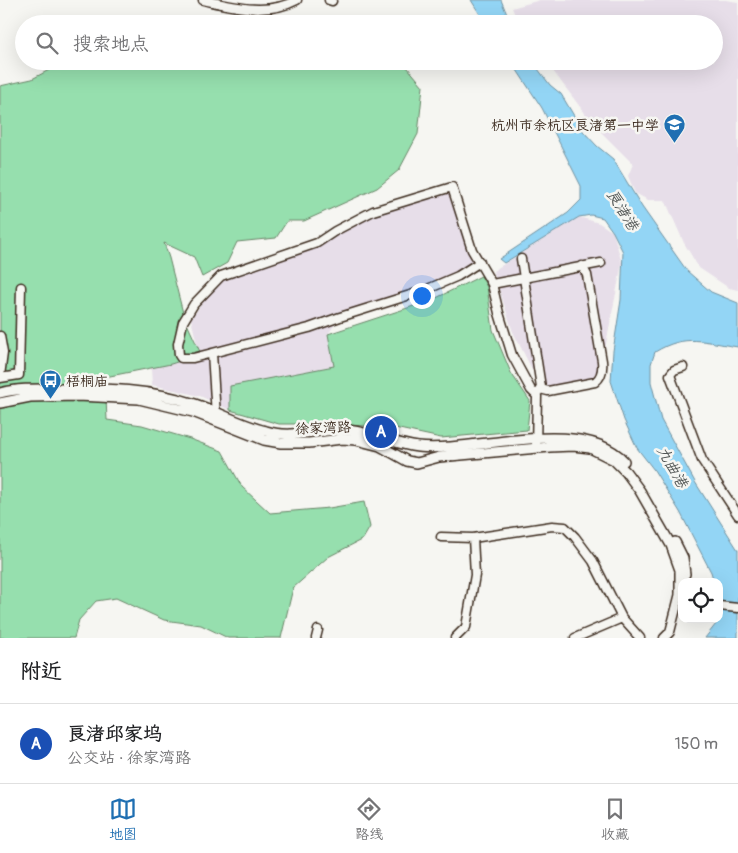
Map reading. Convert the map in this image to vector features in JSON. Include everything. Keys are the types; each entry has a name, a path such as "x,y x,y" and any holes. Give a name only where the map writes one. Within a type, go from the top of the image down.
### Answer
{"street":[{"path":"203,0 255,10 270,9 294,0"},
{"path":"480,262 458,276 423,291 309,328 193,358 181,358 179,355 178,344 183,322 194,304 221,276 317,243 335,231 373,212 452,187 472,250 480,262 492,284 498,313 512,355 531,390 539,392 595,382 599,379 602,372 602,361 587,275 582,266"},
{"path":"521,259 539,392 536,444"},
{"path":"492,284 601,263"},
{"path":"0,336 3,353 0,377 19,375 21,287"},
{"path":"212,354 216,417"},
{"path":"683,367 674,370 670,375 686,420 702,460 738,515"},
{"name":"徐家湾路","path":"0,393 12,390 40,389 115,388 138,390 167,396 264,440 282,443 309,443 342,439 356,440 380,446 407,461 417,463 439,457 576,438 602,445 620,457 630,468 679,550 683,558 686,578"},
{"name":"徐家湾路","path":"0,403 30,397 78,396 139,399 216,417 266,432 298,434 345,430 380,436 404,444 436,448 536,444 590,448 614,460 626,472 671,545 680,570 680,578"},
{"path":"441,537 473,538 552,526 565,527 593,561 622,618 640,638"},
{"path":"455,638 466,627 475,574 473,538"},
{"name":"徐家湾路","path":"664,638 670,632 678,604"},
{"path":"723,606 738,608"},
{"path":"575,638 622,618"}],"shaded area":[{"name":"杭州市余杭区良渚第一中学","path":"540,0 726,0 738,2 738,290 729,288 699,268 684,243 665,200 648,200 635,193 628,176 633,164 593,124 552,70 723,70 723,15 515,15 512,8"},
{"path":"452,187 478,260 423,291 340,317 328,334 334,366 230,386 230,410 200,396 152,385 151,368 200,356 191,319 221,276 317,243 373,211"},
{"path":"579,217 599,223 613,232 622,263 599,379 595,382 541,387 513,332 493,271"}],"green space":[{"path":"49,70 410,70 423,86 418,134 399,170 377,188 304,221 287,221 276,238 237,242 227,263 202,277 194,257 164,243 184,317 201,354 171,364 105,377 107,420 142,425 190,439 222,451 242,487 270,513 329,508 364,502 370,527 363,539 328,557 293,588 281,638 228,638 201,625 164,620 116,598 96,601 79,620 74,638 0,638 0,86 32,79"},
{"path":"481,276 487,287 493,330 511,373 530,401 527,430 441,438 390,427 279,424 230,410 230,386 334,366 328,334 432,300"}],"water":[{"path":"471,0 501,0 507,15 480,15"},
{"path":"517,70 539,70 550,85 561,94 583,131 613,159 642,207 687,271 711,292 738,303 738,347 695,340 676,342 666,346 655,352 651,364 651,382 661,420 695,482 738,550 738,638 705,638 716,623 723,623 723,578 713,578 680,512 654,470 637,448 624,420 611,381 613,351 621,300 623,252 613,232 603,218 591,215 579,217 504,263 499,259 568,213 581,200 581,186 542,108"}],"place":[{"name":"杭州市余杭区良渚第一中学","path":"675,144"},
{"name":"梧桐庙","path":"50,400"},
{"name":"良渚邱家坞","path":"381,432"}],"water label":[{"name":"良渚港","path":"622,210"},
{"name":"九曲港","path":"672,467"}]}
